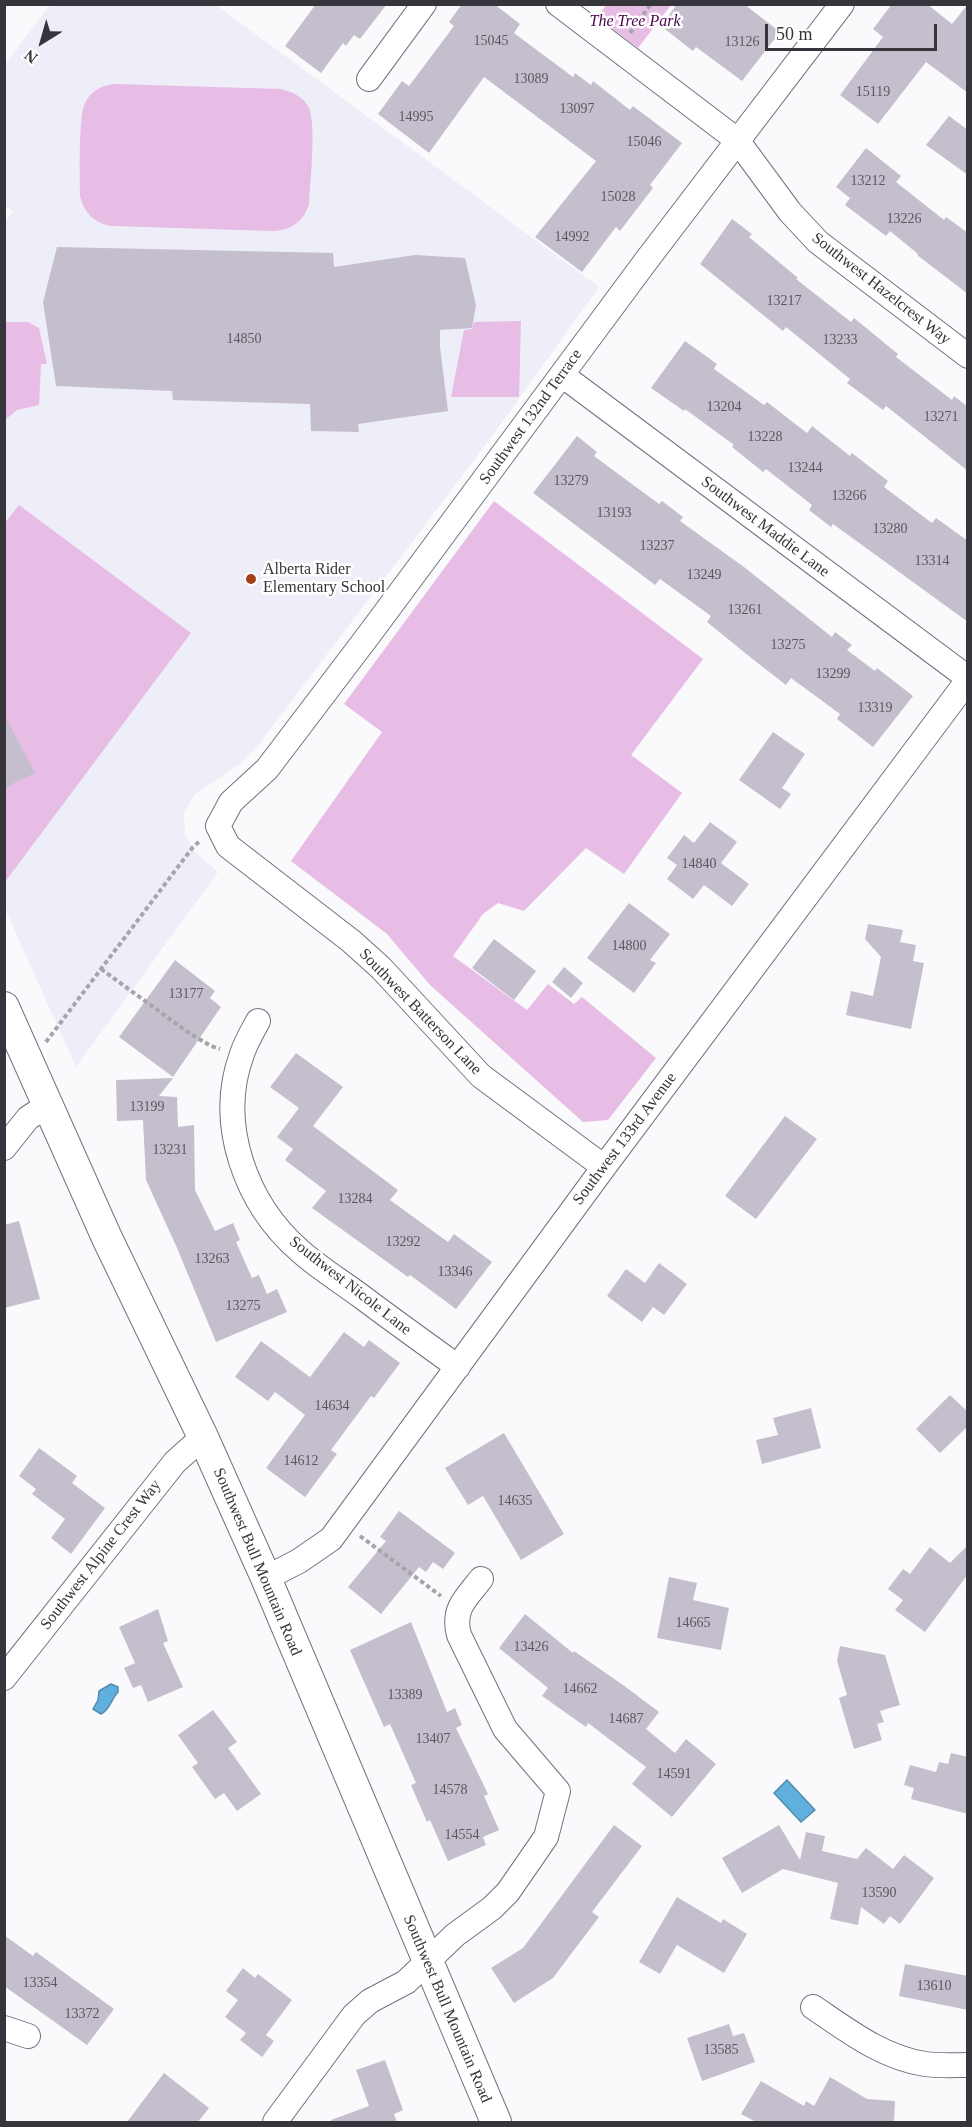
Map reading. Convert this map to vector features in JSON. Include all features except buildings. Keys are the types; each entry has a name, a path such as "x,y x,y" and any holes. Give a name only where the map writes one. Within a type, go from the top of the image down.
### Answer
{"main road":[{"name":"Southwest Bull Mountain Road","path":"4,1007 107,1238 203,1437 266,1578 495,2122"}],"street":[{"path":"369,79 424,4"},
{"name":"Southwest Hazelcrest Way","path":"558,4 737,140 790,212 818,242 968,356"},
{"name":"Southwest 132nd Terrace","path":"218,826 231,802 267,769 378,623 737,140 842,4"},
{"name":"Southwest Maddie Lane","path":"562,375 968,679"},
{"name":"Southwest 133rd Avenue","path":"266,1578 318,1550 331,1539 604,1167 968,679"},
{"name":"Southwest Batterson Lane","path":"218,826 228,846 351,940 381,968 481,1076 604,1167"},
{"name":"Southwest Nicole Lane","path":"258,1021 241,1055 232,1113 237,1153 253,1193 273,1223 300,1251 458,1367"},
{"path":"4,1148 28,1118 48,1105"},
{"name":"Southwest Alpine Crest Way","path":"4,1678 175,1462 203,1437"},
{"path":"281,2120 354,2014 370,2001 406,1982 455,1935 492,1908 508,1892 546,1837 558,1791 523,1753 505,1729 459,1635 456,1623 458,1609 481,1579"},
{"path":"813,2007 855,2036 889,2054 925,2064 968,2065"},
{"path":"4,2028 28,2036"}],"path":[{"path":"617,50 651,4"},
{"path":"30,1064 193,847 218,826"},
{"path":"101,969 189,1033 211,1046 241,1055"},
{"path":"342,1523 458,1609"}],"shaded area":[{"name":"Alberta Rider Elementary School","path":"50,5 216,5 599,287 495,432 257,747 240,764 194,795 184,814 185,834 194,851 218,872 76,1067 5,909 5,882 191,633 19,505 5,524 4,223 13,212 5,205 4,66"}],"green space":[{"name":"The Tree Park","path":"607,4 671,5 638,48 597,17"},
{"path":"115,84 281,89 300,97 308,106 312,125 309,204 304,215 296,224 274,231 112,226 95,220 84,208 80,196 81,121 87,99 101,87"},
{"path":"521,321 519,397 451,397 464,330 472,329 474,322"},
{"path":"5,322 28,322 39,328 47,364 41,364 39,405 17,410 5,420"},
{"path":"494,501 703,659 631,755 682,793 624,874 586,848 524,911 498,903 483,914 453,956 527,1010 548,984 574,1004 582,997 656,1058 608,1120 583,1122 430,985 387,934 291,861 382,732 344,704"},
{"path":"19,505 191,633 5,882 4,524"}],"water":[{"path":"111,1684 118,1687 118,1692 101,1714 93,1709 98,1700 99,1691"},
{"path":"787,1780 815,1810 801,1822 774,1793"}],"place":[{"name":"Alberta Rider Elementary School","path":"251,579"}]}
